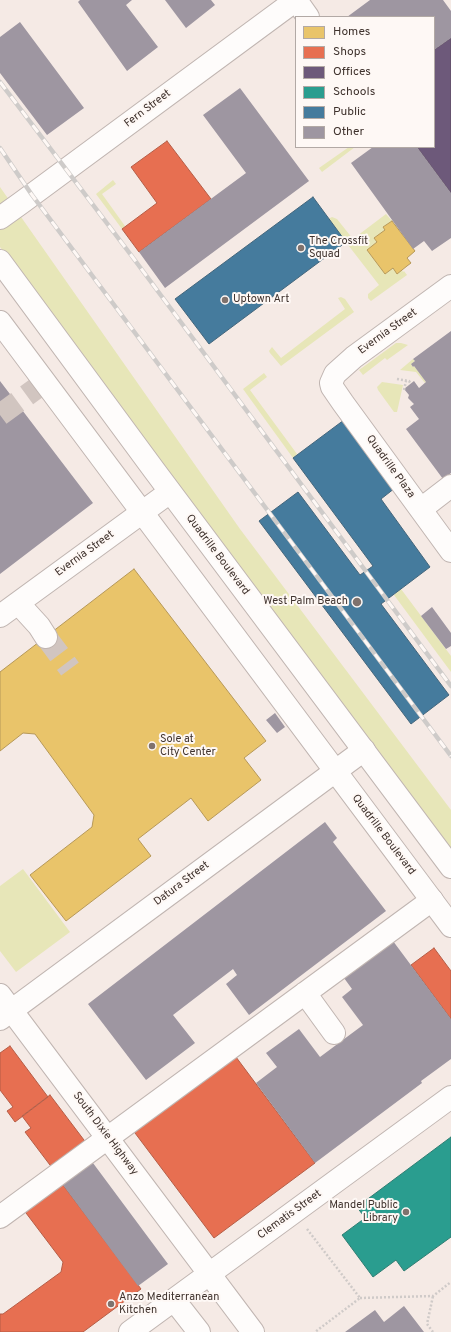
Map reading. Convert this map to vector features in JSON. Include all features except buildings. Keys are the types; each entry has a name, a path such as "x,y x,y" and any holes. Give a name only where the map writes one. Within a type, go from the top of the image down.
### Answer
{"street":[{"path":"296,0 307,16"},
{"name":"Fern Street","path":"0,218 296,0"},
{"name":"Quadrille Boulevard","path":"0,261 170,492 451,867"},
{"name":"Evernia Street","path":"331,383 335,374 354,357 451,286"},
{"name":"Quadrille Boulevard","path":"0,322 451,926"},
{"name":"Quadrille Plaza","path":"331,383 332,387 451,551"},
{"path":"421,509 451,486"},
{"name":"Evernia Street","path":"0,616 170,492"},
{"path":"18,603 39,626 46,637"},
{"name":"Datura Street","path":"4,1008 364,750"},
{"path":"0,1217 432,900"},
{"path":"305,993 334,1033"},
{"name":"South Dixie Highway","path":"4,1008 107,1137 253,1332"},
{"name":"Clematis Street","path":"130,1332 451,1097"},
{"path":"174,1300 199,1332"}],"path":[{"path":"397,379 408,381 411,384"},
{"path":"404,390 406,381"},
{"path":"307,1229 360,1298"},
{"path":"315,1332 360,1298 433,1296 451,1282"},
{"path":"433,1296 427,1324 433,1332"}],"green space":[{"path":"348,148 354,148 322,172 319,168"},
{"path":"113,180 116,184 102,194 125,226 122,229 96,194"},
{"path":"0,187 240,529 451,810 451,849 0,247"},
{"path":"386,214 392,221 383,227 385,230 374,238 377,242 367,250 385,274 393,268 397,274 402,270 407,275 371,301 368,298 368,294 379,285 328,219 332,217 337,219 353,239"},
{"path":"341,297 345,299 354,312 281,366 269,351 272,347 281,358 345,309 338,298"},
{"path":"396,343 408,345 387,360 385,358 363,375 359,370"},
{"path":"413,359 415,361 411,364 426,382 425,383 416,372 400,370"},
{"path":"264,373 267,377 250,390 297,454 293,458 243,389"},
{"path":"382,382 403,385 397,412 394,412 378,390 377,387"},
{"path":"401,589 451,656 451,672 394,595"},
{"path":"23,869 70,932 16,972 0,951 0,886"}],"tunnel":[{"path":"0,415 45,382"},
{"path":"46,637 70,669"}],"railway":[{"path":"0,82 131,255 451,686"},
{"path":"0,148 32,195 451,756"}],"place":[{"name":"The Crossfit Squad","path":"301,248"},
{"name":"Uptown Art","path":"225,300"},
{"name":"West Palm Beach","path":"357,602"},
{"name":"Sole at City Center","path":"152,746"},
{"name":"Mandel Public Library","path":"406,1212"},
{"name":"Anzo Mediterranean Kitchen","path":"111,1304"}]}
